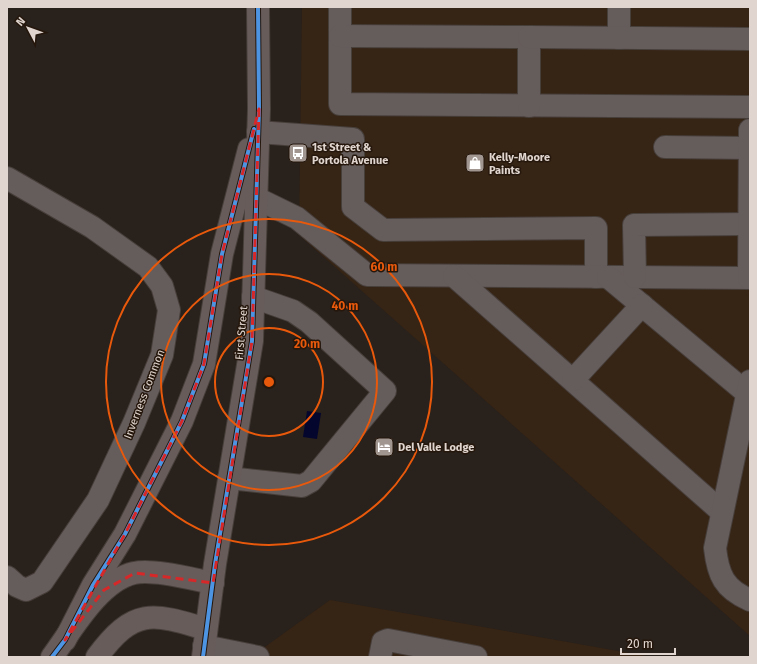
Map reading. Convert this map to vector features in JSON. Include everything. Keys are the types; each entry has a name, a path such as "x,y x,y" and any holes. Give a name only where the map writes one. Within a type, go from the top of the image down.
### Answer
{"main road":[{"name":"First Street","path":"204,644 252,341 259,109 258,7"},
{"path":"58,649 93,585 125,534 182,421 204,364 222,254 259,109"},
{"path":"58,649 104,590 119,579 135,573 168,575 213,583"},
{"path":"97,657 109,641 123,628 135,620 163,617 204,644"}],"street":[{"path":"340,7 340,104 750,107"},
{"path":"619,7 619,38"},
{"path":"340,36 750,39"},
{"path":"529,37 529,106"},
{"path":"258,132 353,139 353,208 383,230 596,228 602,277 642,305 749,387 715,548 718,570 727,585 742,597 750,600"},
{"path":"256,198 297,218 368,275 749,278 750,142 665,147"},
{"name":"Inverness Common","path":"7,178 92,227 148,268 162,286 168,310 162,355 134,423 98,500 42,582 26,590 17,586 7,577"},
{"path":"635,277 634,225 749,224"},
{"path":"454,276 722,512"},
{"path":"230,478 302,486 311,481 385,391 309,322 293,311 253,297"},
{"path":"573,380 642,305"},
{"path":"380,657 384,642 388,640 476,657"},
{"path":"204,644 258,657"}],"highlighted area":[{"path":"259,109 252,341 213,583 135,573 104,590 65,640 125,534 182,421 204,364 222,254"}],"shaded area":[{"path":"302,7 750,7 750,636 299,235"},
{"path":"330,600 652,657 251,657"}],"water":[{"path":"307,411 321,413 317,439 303,437"}],"cycle path":[{"path":"203,657 215,564 252,341 259,109 258,7"},
{"path":"52,657 65,640 93,585 125,534 182,421 204,364 222,254 254,129"}],"place":[{"name":"1st Street & Portola Avenue","path":"298,153"},
{"name":"Kelly-Moore Paints","path":"475,163"},
{"name":"Del Valle Lodge","path":"384,447"}]}
